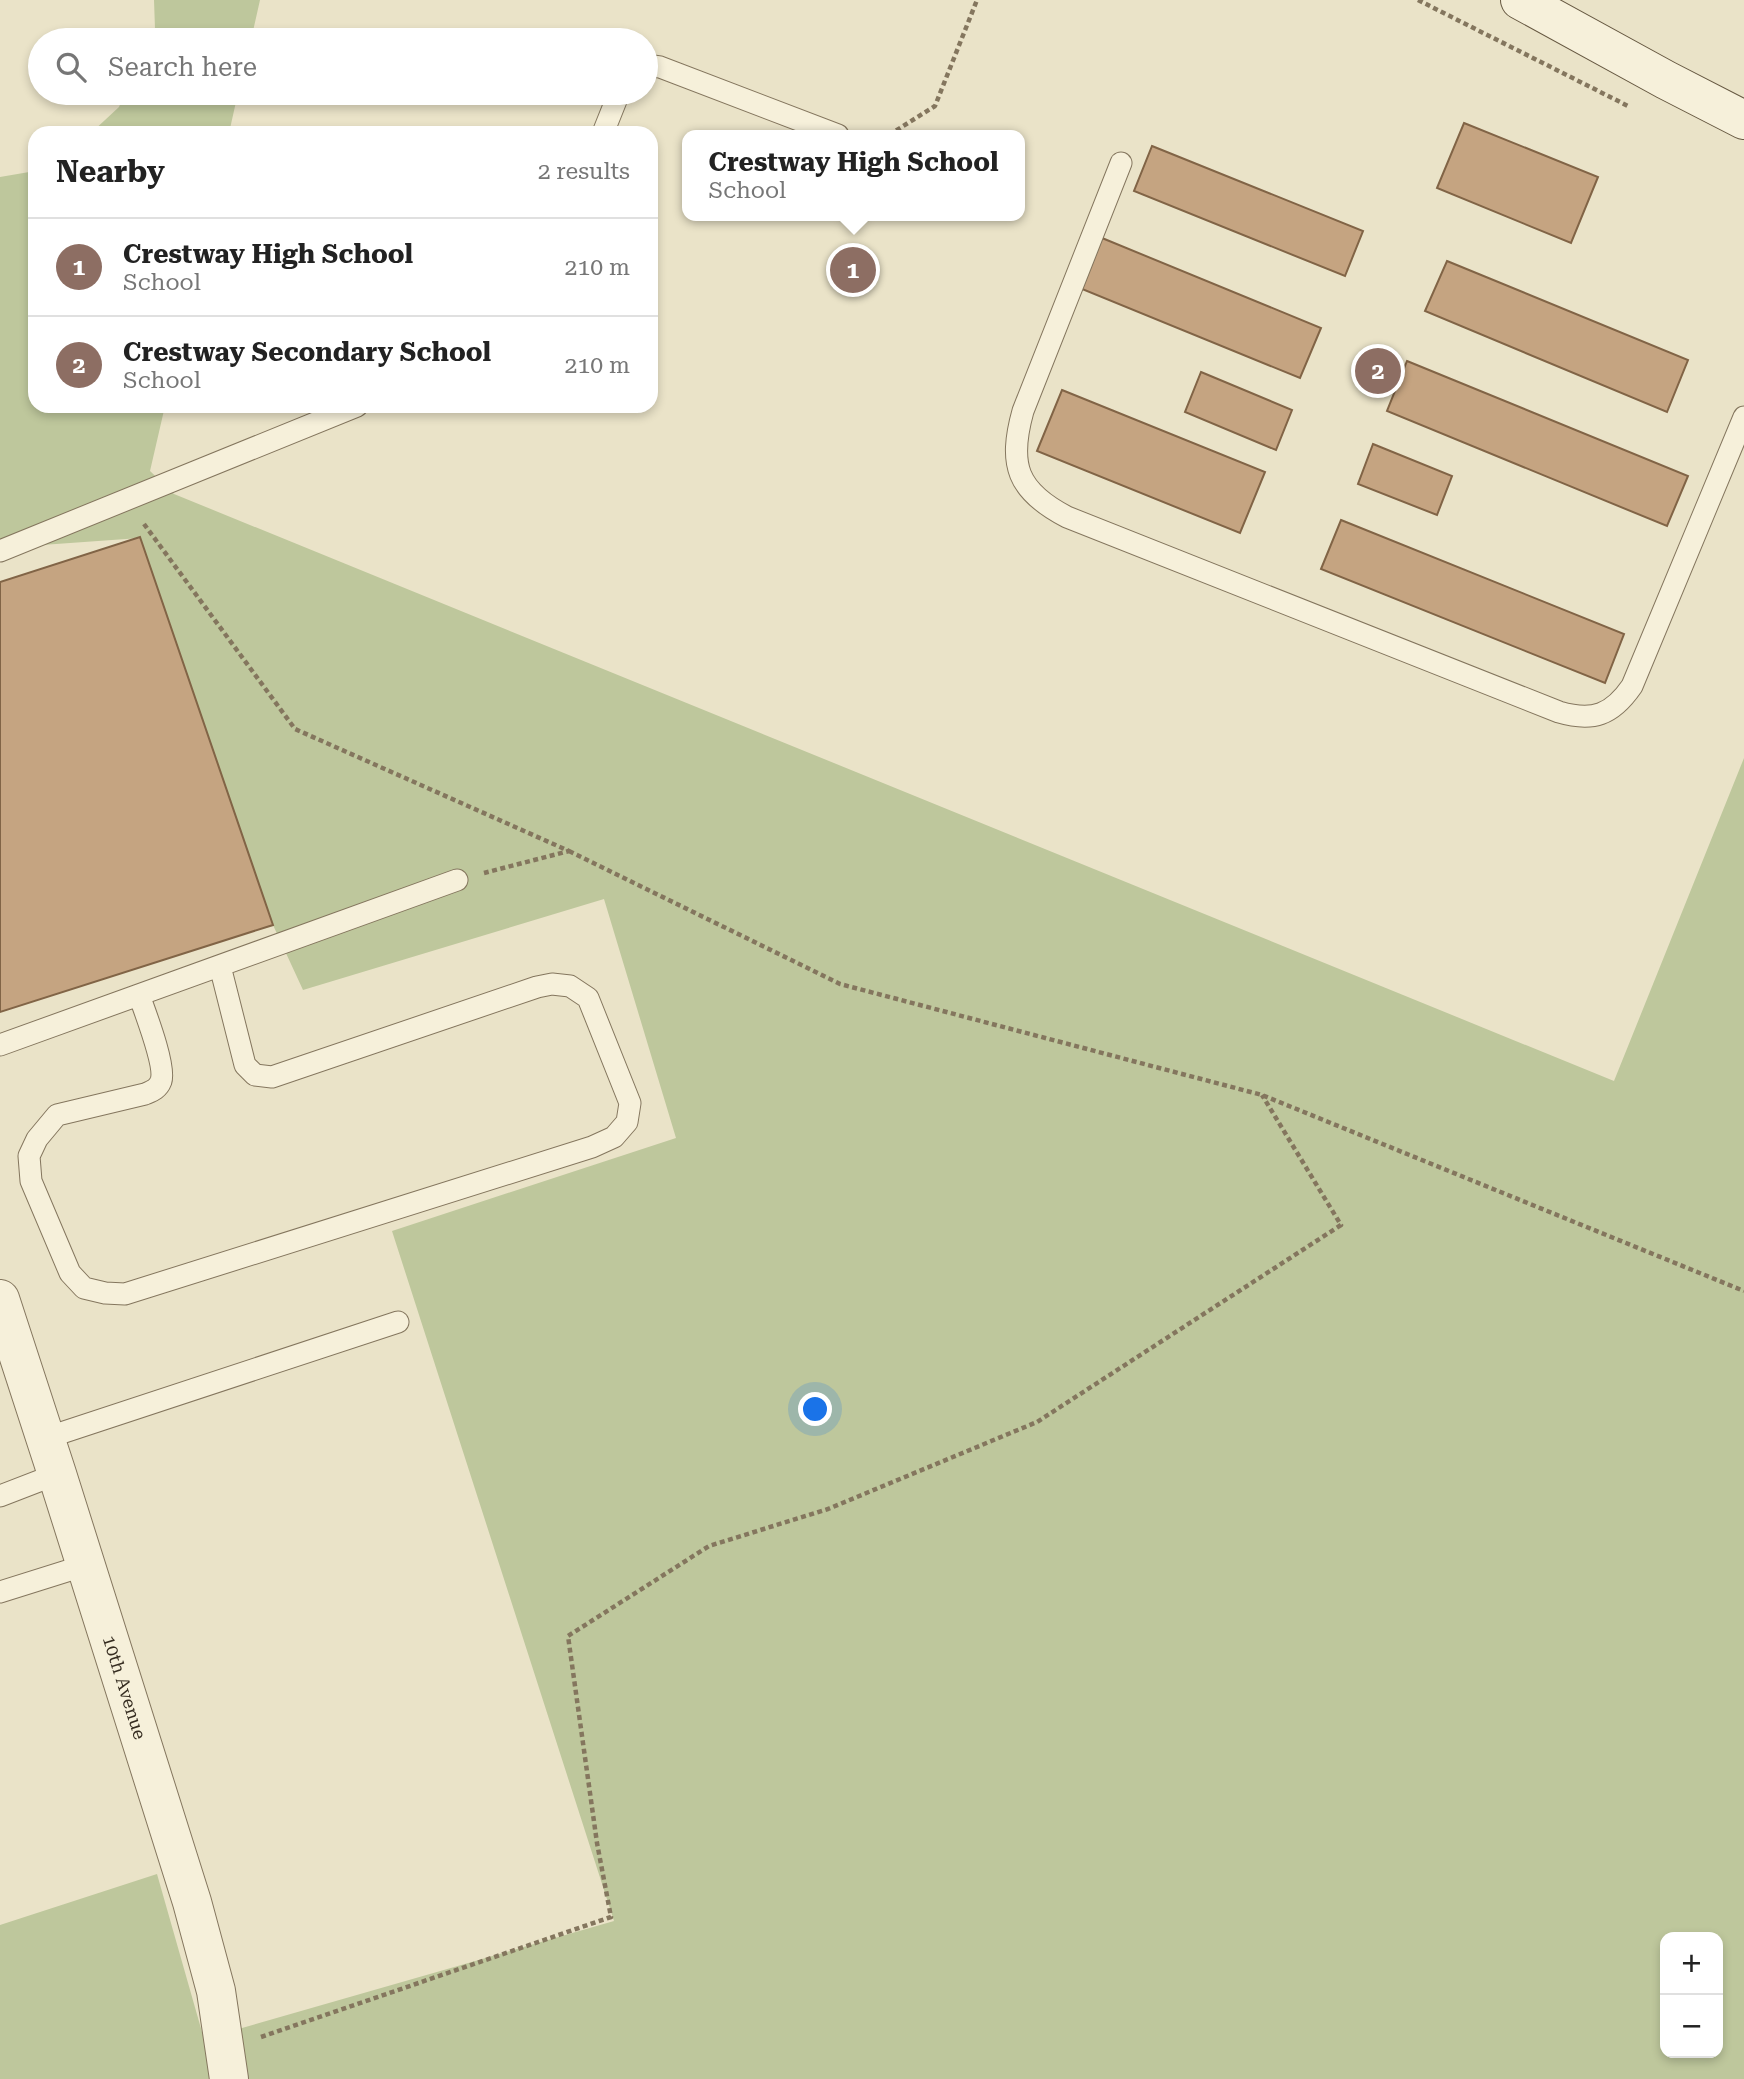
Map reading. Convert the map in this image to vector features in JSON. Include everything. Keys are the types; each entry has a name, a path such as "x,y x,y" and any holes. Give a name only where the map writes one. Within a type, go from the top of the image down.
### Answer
{"street":[{"path":"1520,0 1744,120"},
{"name":"10th Avenue","path":"0,1299 192,1902 216,1991 228,2064"}],"lane":[{"path":"658,66 825,130"},
{"path":"606,126 615,105"},
{"path":"1121,163 1023,411 1016,435 1016,455 1023,482 1039,500 1067,517 1559,712 1586,718 1615,706 1633,686 1744,417"},
{"path":"0,551 340,413"},
{"path":"0,1045 457,880"},
{"path":"139,995 158,1052 162,1079 156,1090 57,1115 37,1139 29,1156 30,1181 70,1273 84,1288 125,1294 592,1147 614,1137 627,1122 631,1103 588,998 570,986 552,984 537,987 272,1077 255,1074 245,1065 220,966"},
{"path":"46,1438 398,1322"},
{"path":"0,1496 57,1474"},
{"path":"0,1592 86,1565"}],"path":[{"path":"896,130 935,106 977,0"},
{"path":"1418,0 1638,111"},
{"path":"143,522 295,729 569,851 840,984 1262,1096 1744,1291"},
{"path":"457,880 569,851"},
{"path":"228,2064 611,1917 597,1843 568,1636 709,1546 828,1509 1037,1422 1341,1224 1262,1096"}],"green space":[{"path":"154,0 260,0 254,28 155,28"},
{"path":"235,105 231,126 99,126 119,107"},
{"path":"28,172 28,413 163,413 150,471 174,494 1614,1081 1744,758 1744,2079 0,2079 0,1925 157,1874 204,2039 614,1921 392,1231 676,1138 604,899 303,990 273,925 140,538 0,548 0,177"}],"building":[{"path":"1464,123 1598,177 1571,243 1437,188"},
{"path":"1152,146 1363,231 1345,276 1134,191"},
{"path":"1102,238 1321,328 1300,378 1082,289"},
{"path":"1447,261 1688,360 1667,412 1425,311"},
{"path":"1407,361 1688,476 1667,526 1387,411"},
{"path":"1201,372 1292,410 1276,450 1185,412"},
{"path":"1062,390 1265,472 1240,533 1037,451"},
{"path":"1373,444 1452,476 1437,515 1358,484"},
{"path":"1341,520 1624,634 1605,683 1321,569"},
{"path":"140,537 273,925 0,1012 0,582"}],"place":[{"name":"Crestway High School","path":"853,270"},
{"name":"Crestway Secondary School","path":"1378,371"}]}
